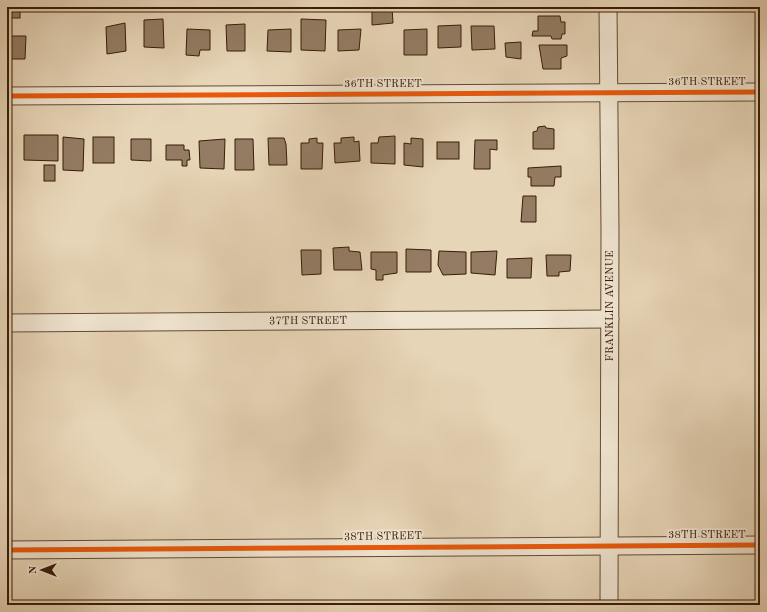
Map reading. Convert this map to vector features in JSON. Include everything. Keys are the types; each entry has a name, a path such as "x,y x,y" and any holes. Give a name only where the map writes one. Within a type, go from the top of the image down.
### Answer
{"street":[{"name":"FRANKLIN AVENUE","path":"608,7 610,319 609,605"},
{"name":"36TH STREET","path":"7,96 760,92"},
{"name":"37TH STREET","path":"7,323 610,319"},
{"name":"38TH STREET","path":"7,550 609,544 760,544"}],"building":[{"path":"7,7 20,7 20,18 7,18"},
{"path":"372,7 392,7 393,23 372,25"},
{"path":"538,16 560,16 561,22 565,22 565,34 562,34 561,39 552,39 551,36 532,36 533,31 538,31"},
{"path":"163,19 164,48 144,47 144,20"},
{"path":"301,19 326,20 325,51 301,50"},
{"path":"125,23 126,51 107,54 106,27"},
{"path":"245,24 245,51 227,51 226,25"},
{"path":"461,25 461,47 438,48 438,26"},
{"path":"471,26 494,26 495,49 472,50"},
{"path":"187,29 210,30 210,50 200,50 199,56 186,55"},
{"path":"291,29 291,52 267,51 268,30"},
{"path":"361,29 359,50 338,51 338,30"},
{"path":"427,29 427,55 404,55 404,30"},
{"path":"8,36 26,36 25,59 7,59"},
{"path":"521,42 521,59 506,57 505,43"},
{"path":"539,45 567,45 567,56 561,58 561,69 543,69"},
{"path":"545,126 546,128 554,129 554,149 533,149 533,132 537,131 538,127"},
{"path":"24,135 58,135 58,161 24,160"},
{"path":"395,136 395,164 371,163 371,143 378,143 379,137"},
{"path":"63,137 84,139 83,171 63,170"},
{"path":"93,137 114,137 114,163 93,163"},
{"path":"354,137 354,142 359,141 360,161 335,163 334,143 341,143 341,138"},
{"path":"268,138 284,138 286,144 287,165 269,165"},
{"path":"317,138 317,143 323,143 322,169 301,169 301,143 309,143 309,139"},
{"path":"411,138 423,139 423,167 404,165 404,143 411,144"},
{"path":"131,139 151,139 151,161 131,160"},
{"path":"225,139 224,169 200,168 199,141"},
{"path":"235,139 253,139 254,170 235,170"},
{"path":"475,140 497,140 497,150 490,149 490,169 474,169"},
{"path":"437,142 459,142 459,159 437,159"},
{"path":"166,145 184,145 184,150 189,150 190,160 187,160 187,166 182,166 182,160 166,160"},
{"path":"44,165 55,165 55,181 44,181"},
{"path":"561,166 561,177 555,177 554,186 531,186 531,177 528,177 528,168"},
{"path":"523,196 536,196 536,222 521,222"},
{"path":"349,247 349,251 360,252 362,270 334,270 333,248"},
{"path":"406,249 431,250 431,272 406,272"},
{"path":"301,250 321,250 321,274 302,275"},
{"path":"439,251 466,252 466,274 443,275 438,265"},
{"path":"497,251 495,275 471,273 471,252"},
{"path":"371,252 397,252 397,273 383,275 383,280 376,280 376,270 371,269"},
{"path":"546,255 571,255 570,271 559,272 559,276 547,276"},
{"path":"532,258 531,278 507,278 507,259"}],"cycle path":[{"path":"7,96 760,92"},
{"path":"7,550 760,545"}]}
